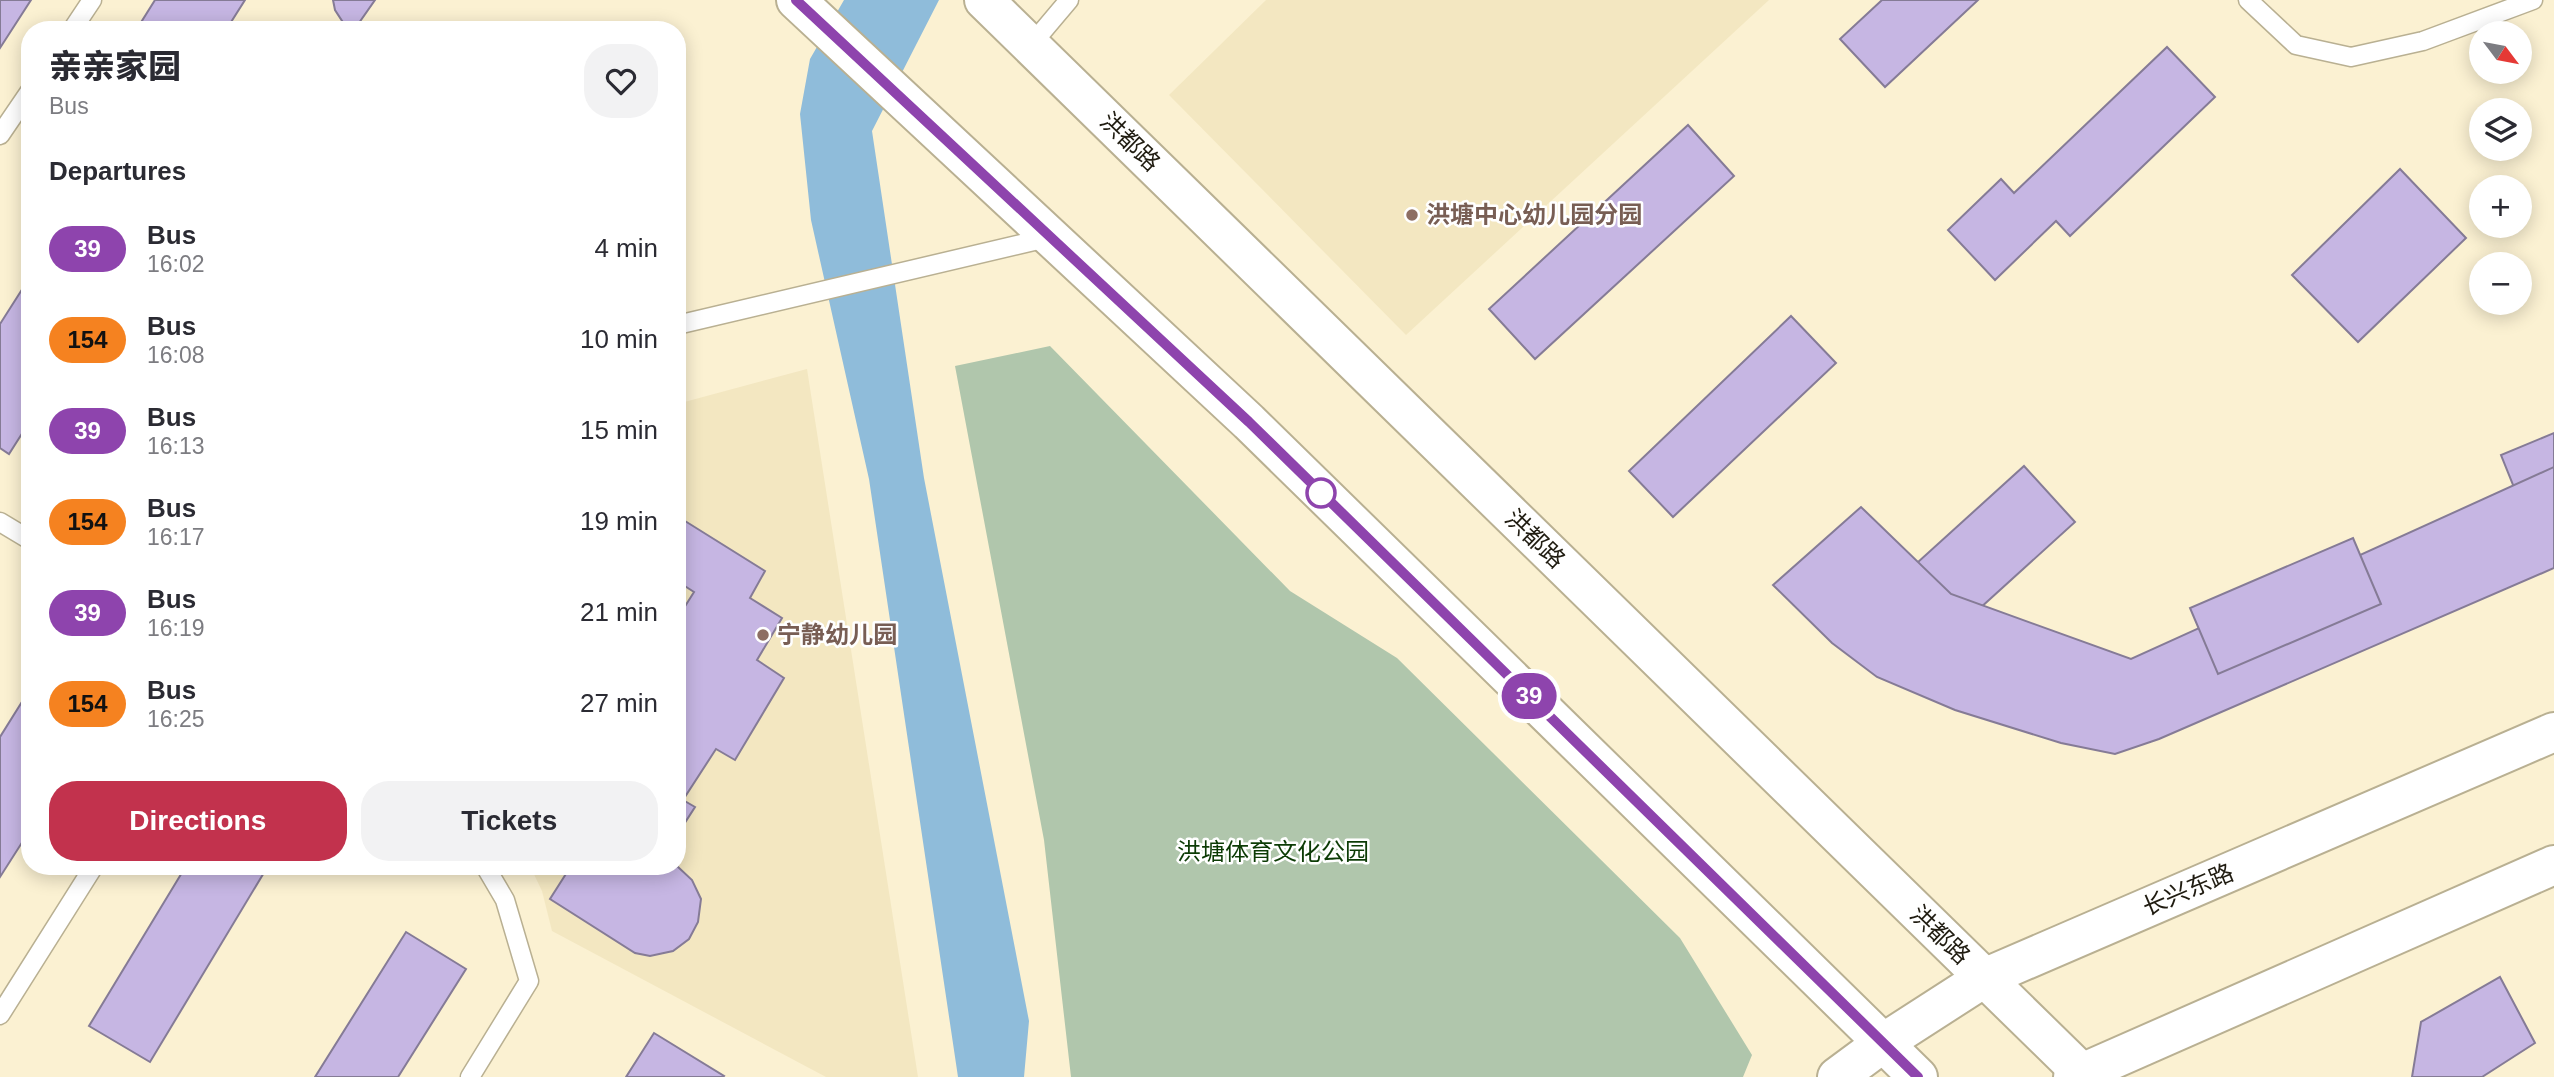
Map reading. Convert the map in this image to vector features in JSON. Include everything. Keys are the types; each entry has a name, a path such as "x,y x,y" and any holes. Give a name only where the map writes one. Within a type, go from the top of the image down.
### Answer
{"main road":[{"path":"796,0 1249,422 1918,1077"},
{"name":"洪都路","path":"990,5 2080,1075"},
{"name":"长兴东路","path":"1836,1077 1883,1043 1984,978 2554,732"},
{"path":"2080,1075 2554,865"}],"lane":[{"path":"78,21 92,0"},
{"path":"1031,45 1069,0"},
{"path":"2248,0 2296,45 2351,57 2423,41 2533,0"},
{"path":"0,135 21,104"},
{"path":"686,323 1051,237"},
{"path":"0,522 21,535"},
{"path":"0,1015 88,875"},
{"path":"470,1077 529,981 505,900 490,875"}],"shaded area":[{"name":"洪塘中心幼儿园分园","path":"1266,0 1769,0 1406,335 1169,95"},
{"name":"宁静幼儿园","path":"807,369 918,1077 826,1077 552,931 542,891 534,875 686,875 686,402"}],"green space":[{"name":"洪塘体育文化公园","path":"1050,346 1290,591 1397,658 1680,938 1752,1055 1743,1077 1071,1077 1044,840 955,366"}],"water":[{"path":"844,0 939,0 872,131 924,478 1029,1021 1024,1077 958,1077 869,479 811,220 800,114 810,59"}],"building":[{"path":"0,0 31,0 0,48"},
{"path":"155,0 245,0 232,21 142,21"},
{"path":"333,0 375,0 360,21 342,21 335,10"},
{"path":"1882,0 1978,0 1885,87 1840,39"},
{"path":"2167,47 2215,97 2070,236 2056,221 1995,280 1948,230 2001,179 2014,193"},
{"path":"1688,125 1734,176 1535,359 1489,309"},
{"path":"2400,169 2466,238 2358,342 2292,275"},
{"path":"21,291 21,435 9,454 0,448 0,324"},
{"path":"1791,316 1836,363 1673,517 1629,471"},
{"path":"2554,433 2554,529 2534,537 2501,455"},
{"path":"2024,466 2075,522 1925,658 1875,601"},
{"path":"2554,467 2554,568 2159,739 2115,754 2061,743 1955,710 1877,677 1832,643 1773,585 1861,507 1951,594 2131,659"},
{"path":"686,522 765,571 750,598 782,618 757,660 784,678 735,760 716,749 686,795 686,605 694,592 686,587"},
{"path":"2353,538 2381,604 2218,674 2190,608"},
{"path":"21,703 21,844 0,877 0,737"},
{"path":"686,802 695,807 686,821"},
{"path":"686,874 692,880 701,899 698,922 689,939 673,951 650,956 635,953 550,899 565,875"},
{"path":"181,875 263,875 150,1062 89,1026"},
{"path":"406,932 466,969 398,1077 315,1077"},
{"path":"2500,977 2535,1043 2482,1077 2412,1077 2421,1022"},
{"path":"654,1033 724,1076 626,1077"}],"bus line":[{"name":"39","path":"796,0 1249,422 1918,1077"}],"place":[{"name":"洪塘中心幼儿园分园","path":"1412,215"},
{"name":"宁静幼儿园","path":"763,635"}]}
